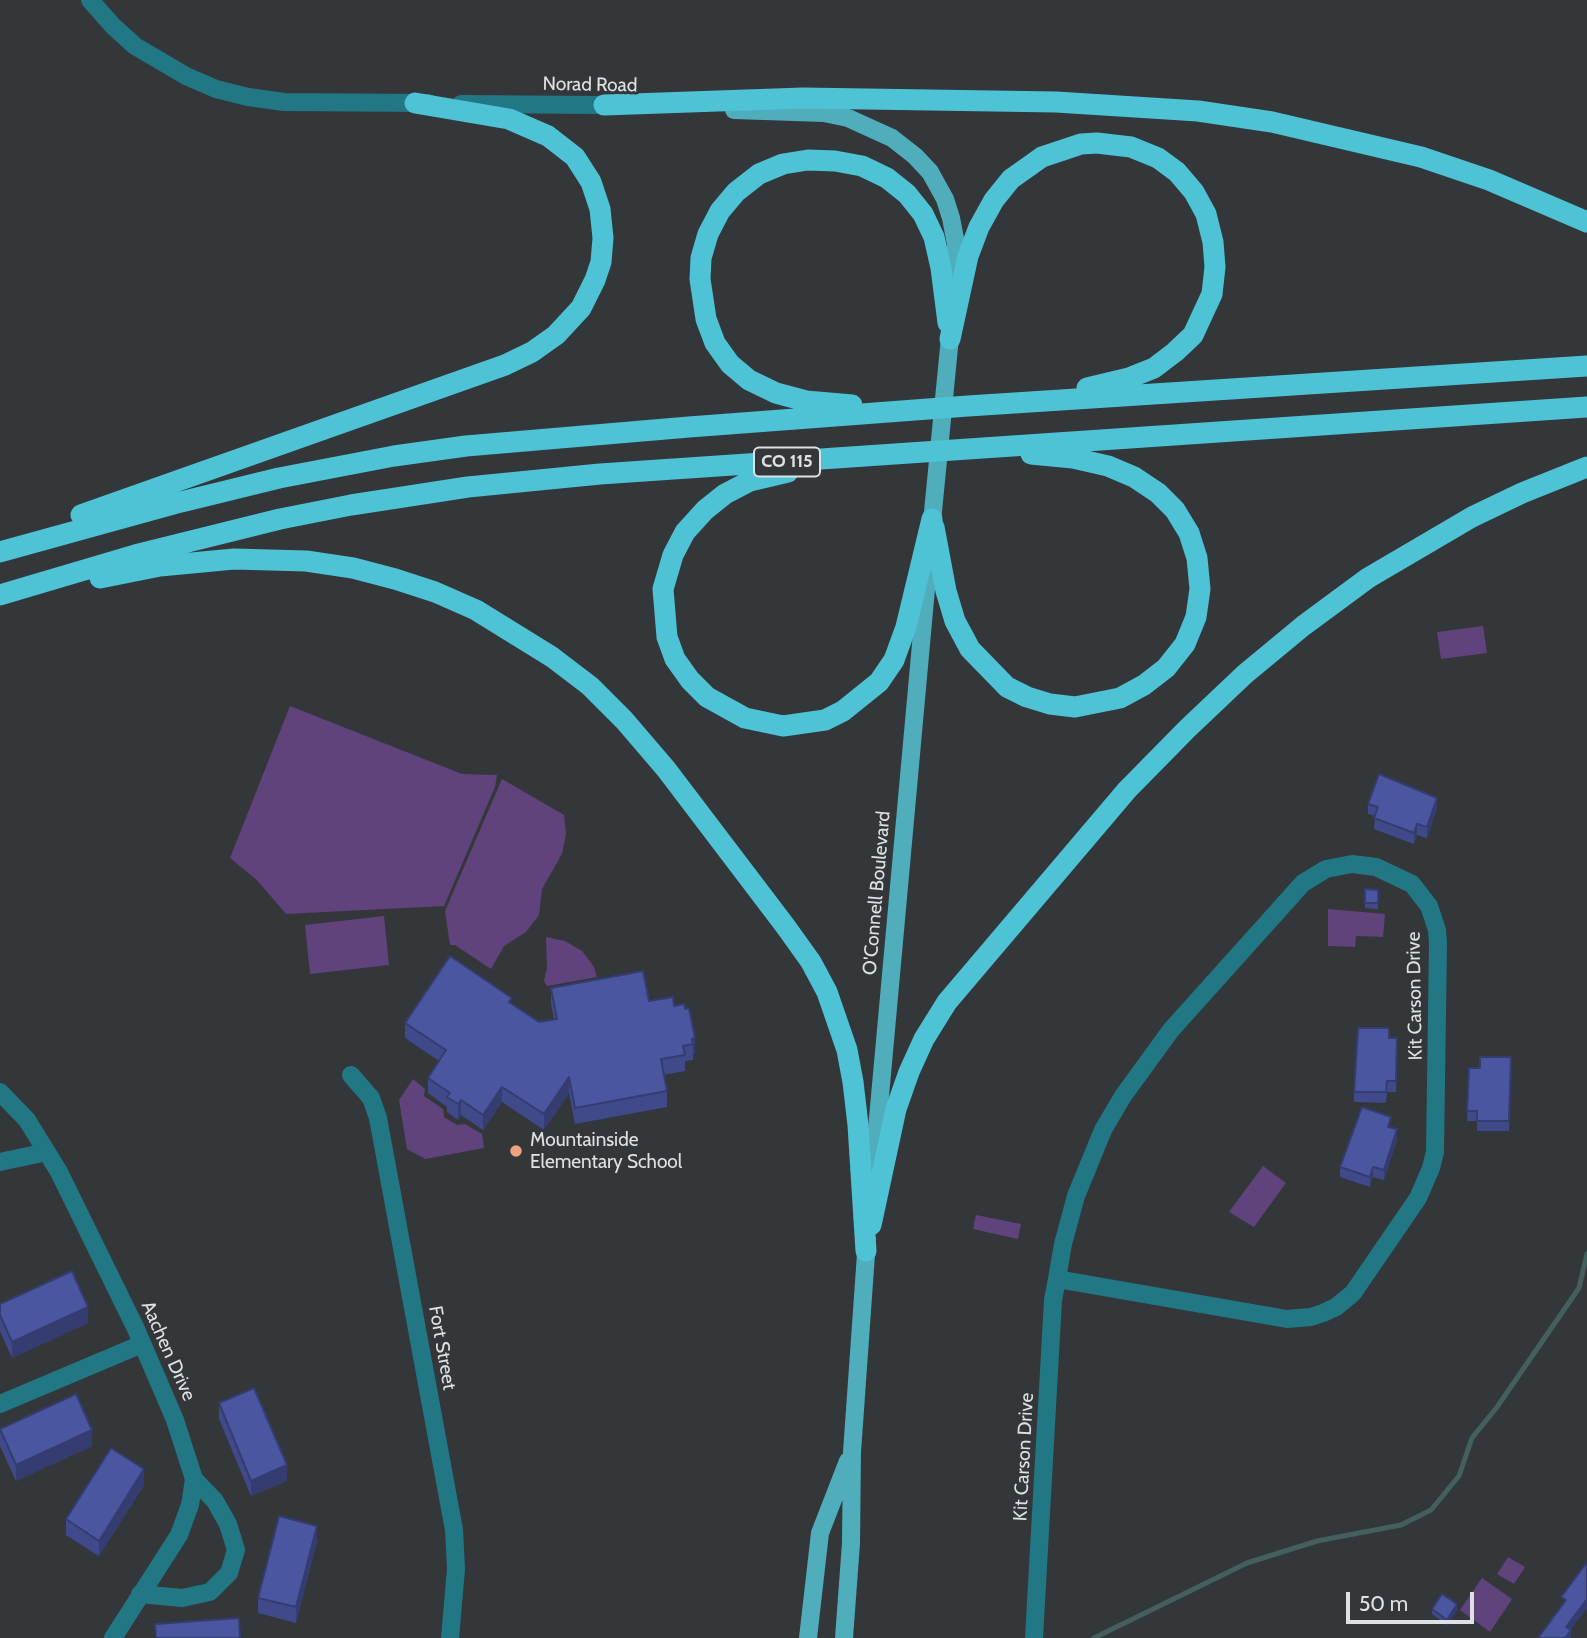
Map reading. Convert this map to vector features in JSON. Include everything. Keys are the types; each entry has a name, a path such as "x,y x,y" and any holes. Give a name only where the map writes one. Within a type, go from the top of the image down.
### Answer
{"highway":[{"path":"604,105 803,98 1056,102 1198,111 1272,122 1421,157 1489,180 1587,222"},
{"path":"0,544 506,365 532,352 569,323 588,298 601,261 603,237 600,209 591,182 575,156 548,136 509,119 415,103"},
{"path":"950,339 968,256 979,227 994,200 1011,179 1042,157 1081,144 1097,142 1131,146 1158,158 1177,172 1194,192 1206,214 1213,242 1215,267 1212,294 1193,335 1175,352 1154,368 1103,385 968,407"},
{"path":"913,411 806,401 776,393 749,380 730,364 715,343 706,319 700,279 705,246 720,211 736,192 759,174 783,164 808,160 835,161 862,166 887,178 907,194 923,214 934,237 941,268 950,339"},
{"name":"CO 115","path":"0,552 168,505 279,478 394,456 543,439 913,411 1587,366"},
{"name":"CO 115","path":"0,595 135,555 280,519 418,494 532,480 1587,407"},
{"path":"932,519 946,592 955,621 970,649 985,667 1007,687 1027,697 1050,704 1075,707 1120,698 1144,685 1166,668 1185,644 1196,617 1200,589 1197,558 1189,533 1175,509 1158,493 1134,477 1108,466 1073,458 967,448"},
{"path":"911,453 782,473 750,481 725,494 705,510 685,532 673,555 663,589 667,637 675,659 707,697 752,720 783,726 804,724 825,720 844,711 879,682 894,660 906,627 932,519"},
{"path":"866,1251 896,1109 924,1039 947,1002 1127,790 1245,674 1303,626 1368,578 1472,517 1587,467"},
{"path":"0,603 113,575 198,561 306,561 374,573 435,592 476,610 552,657 590,687 624,720 666,769 811,962 827,992 847,1050 853,1082 866,1251"}],"main road":[{"name":"Norad Road","path":"604,105 824,113 848,118 892,138 915,156 930,173 945,199 951,218 957,267 950,339"},
{"name":"O'Connell Boulevard","path":"844,1638 851,1543 852,1452 866,1251 950,339"},
{"name":"O'Connell Boulevard","path":"808,1638 820,1532 852,1452"}],"street":[{"name":"Norad Road","path":"90,0 135,46 186,76 216,89 248,97 284,102 604,105"},
{"name":"Kit Carson Drive","path":"1034,1638 1054,1300 1057,1279 1076,1196 1103,1130 1123,1096 1171,1030 1303,883 1326,869 1340,865 1364,864 1412,884 1429,906 1437,930 1434,1152 1431,1168 1418,1198 1353,1293 1336,1307 1323,1313 1287,1319 1057,1279"},
{"name":"Fort Street","path":"351,1074 371,1098 378,1118 454,1530 456,1569 450,1638"},
{"name":"Aachen Drive","path":"0,1092 27,1120 59,1172 142,1344 175,1420 194,1479 190,1505 179,1535 113,1638"},
{"path":"0,1163 47,1152"},
{"path":"0,1404 142,1344"},
{"path":"140,1594 182,1598 210,1592 229,1573 236,1550 228,1524 215,1501 194,1479"}],"shaded area":[{"path":"1483,626 1487,653 1441,659 1437,632"},
{"path":"290,706 462,774 497,775 495,787 444,906 286,914 257,880 230,858"},
{"path":"502,779 564,815 566,834 562,854 542,889 539,915 526,932 504,946 491,969 455,945 450,945 445,911"},
{"path":"1328,909 1385,914 1383,937 1356,936 1355,947 1328,946"},
{"path":"384,916 389,965 310,974 305,925"},
{"path":"546,937 565,941 582,951 594,967 597,977 547,986 544,981 547,968"},
{"path":"413,1079 425,1089 424,1096 443,1109 444,1117 457,1125 465,1124 482,1134 484,1148 425,1159 407,1149 399,1100"},
{"path":"1263,1166 1286,1183 1254,1227 1229,1212"},
{"path":"976,1215 1021,1224 1018,1239 973,1229"},
{"path":"1508,1557 1525,1567 1514,1584 1497,1574"},
{"path":"1482,1578 1512,1599 1490,1632 1460,1610"}],"building":[{"path":"1379,774 1437,798 1427,827 1417,824 1414,833 1374,818 1378,807 1368,804"},
{"path":"1365,889 1378,890 1378,903 1365,903"},
{"path":"450,956 512,998 509,1002 539,1022 557,1019 551,988 643,971 649,1001 673,997 674,1006 684,1004 685,1009 689,1008 695,1038 692,1039 693,1044 683,1046 685,1055 661,1059 667,1091 575,1108 569,1077 544,1114 502,1087 483,1115 461,1100 458,1104 447,1097 450,1093 428,1078 446,1050 405,1023"},
{"path":"1358,1028 1389,1028 1389,1038 1397,1038 1396,1081 1387,1081 1386,1092 1354,1092"},
{"path":"1480,1057 1511,1057 1509,1121 1477,1121 1477,1111 1467,1111 1469,1068 1480,1068"},
{"path":"1362,1107 1391,1117 1388,1127 1397,1129 1384,1170 1373,1167 1370,1177 1340,1167"},
{"path":"72,1271 88,1307 12,1342 0,1315 0,1304"},
{"path":"254,1388 287,1465 251,1481 219,1403"},
{"path":"76,1394 92,1430 16,1465 0,1429"},
{"path":"111,1448 144,1469 99,1541 66,1519"},
{"path":"279,1516 317,1526 296,1607 258,1598"},
{"path":"1587,1562 1587,1599 1566,1627 1571,1630 1565,1638 1538,1638 1566,1600 1561,1597"},
{"path":"1442,1594 1457,1604 1447,1620 1432,1609"},
{"path":"239,1618 240,1638 156,1638 155,1624"}],"waterway":[{"path":"1094,1638 1247,1563 1317,1541 1401,1525 1431,1510 1459,1476 1472,1438 1497,1407 1579,1288 1587,1254"}],"place":[{"name":"Mountainside Elementary School","path":"516,1151"}]}
